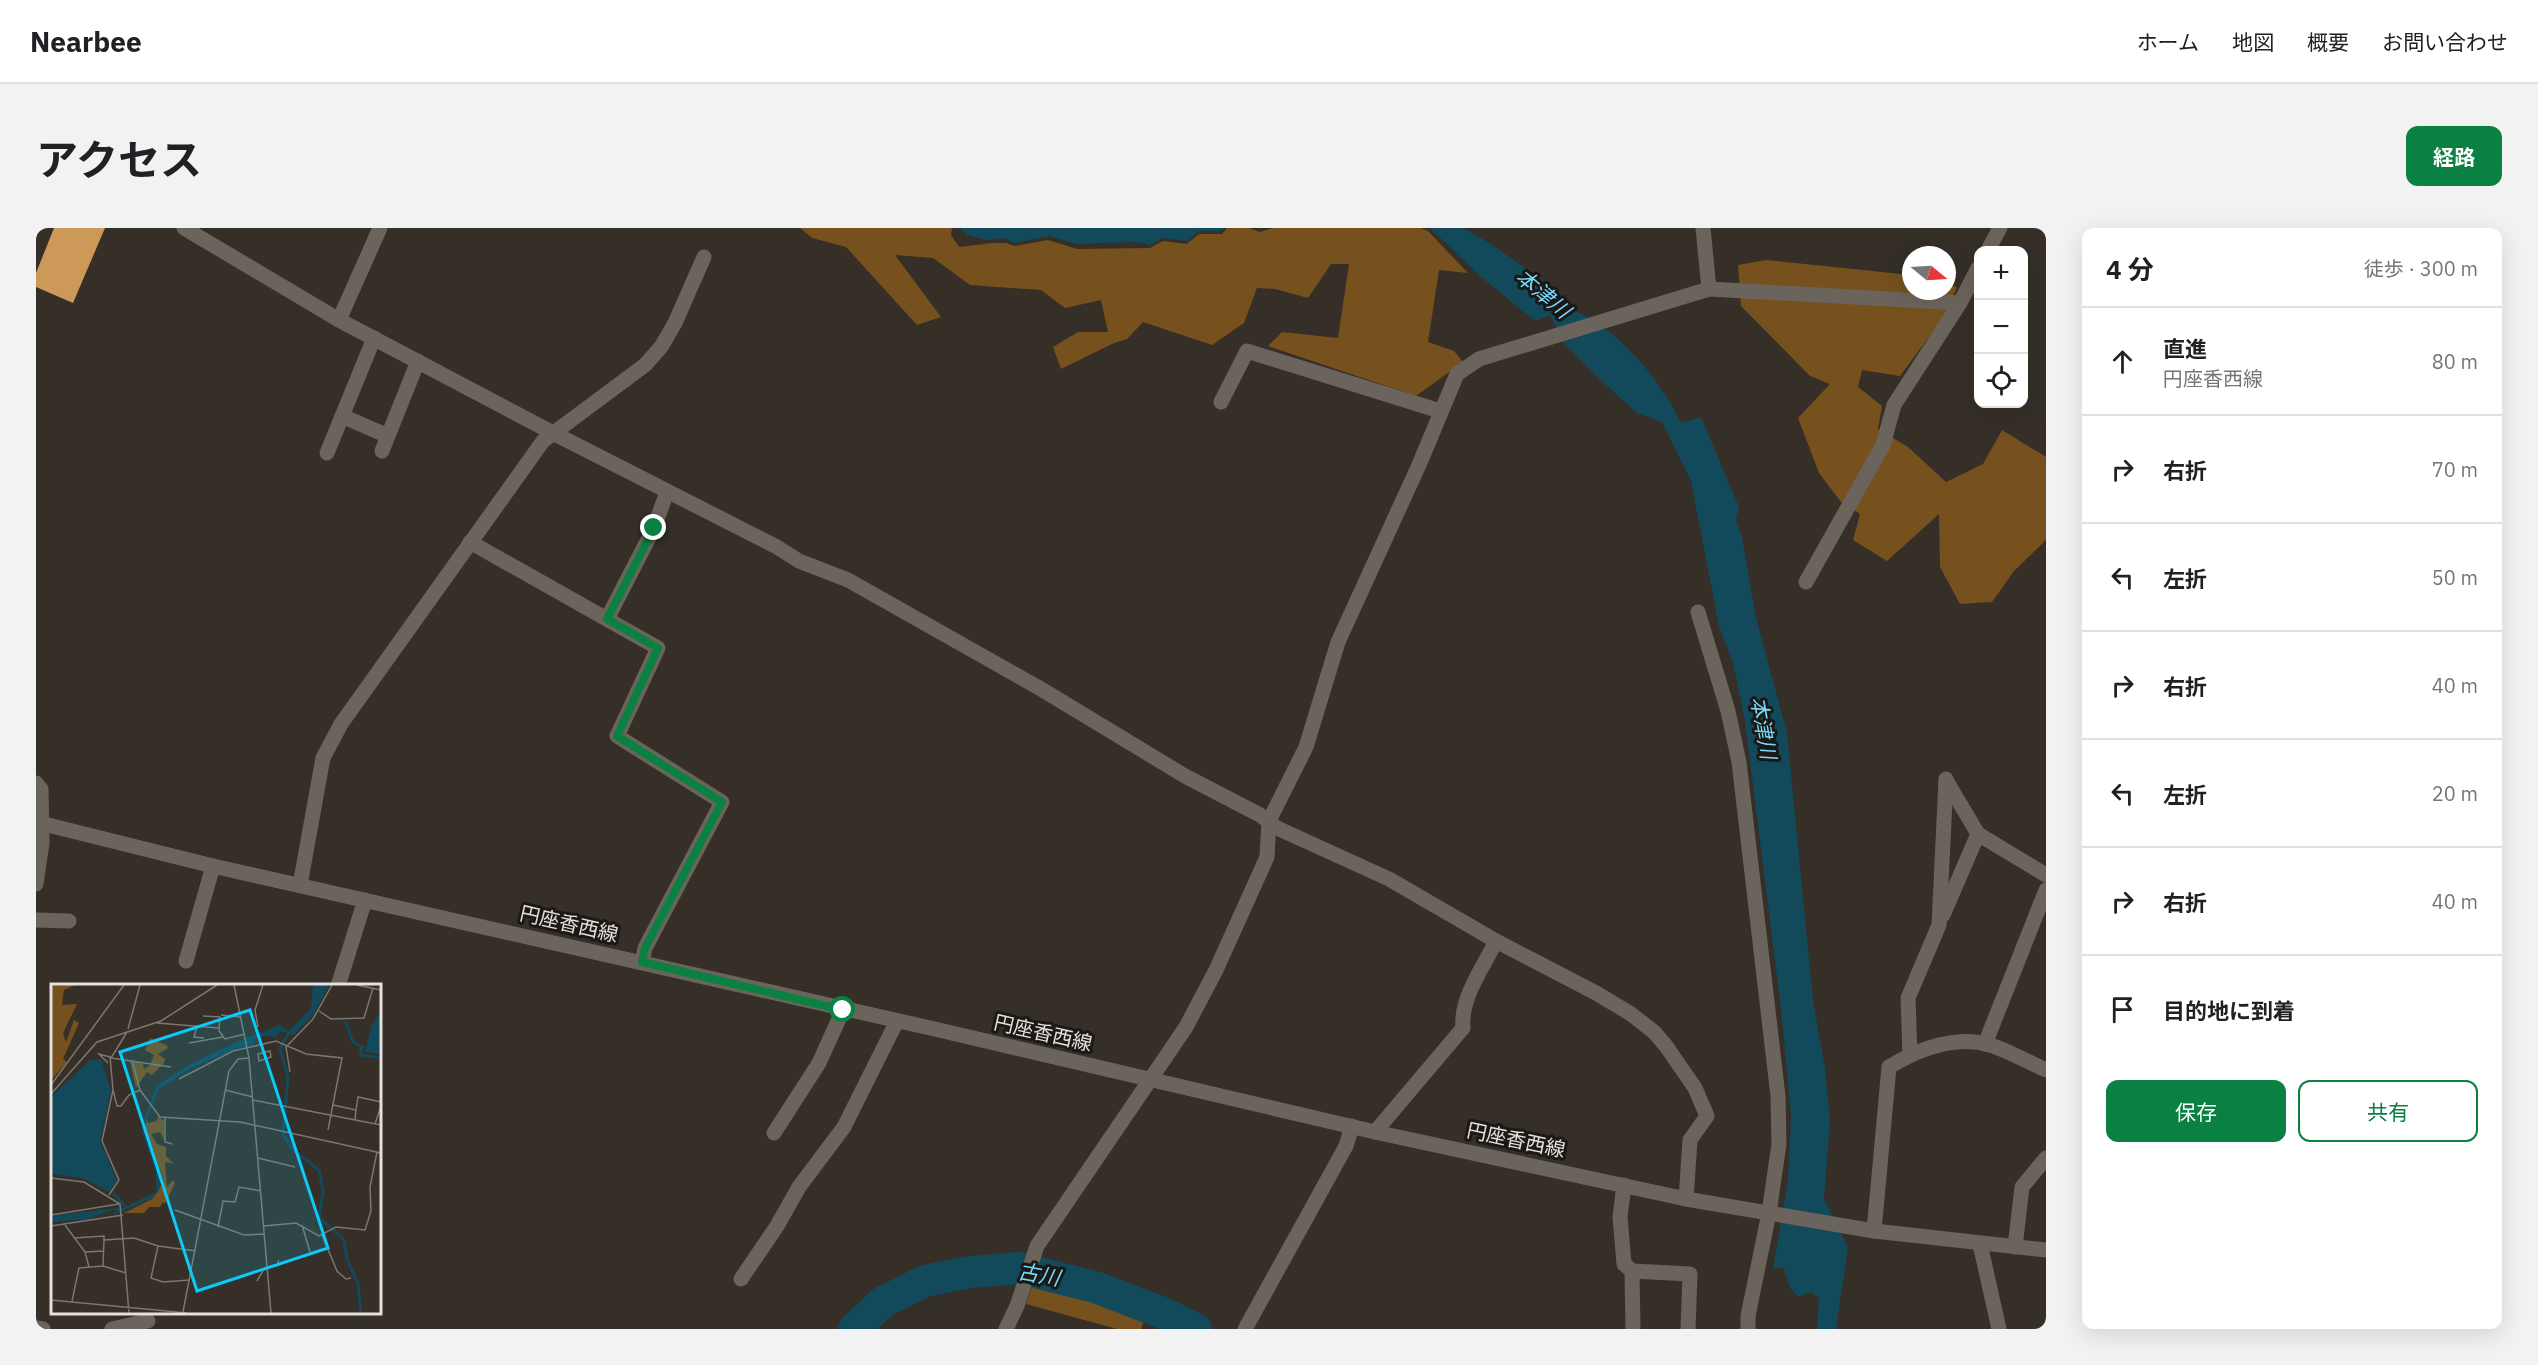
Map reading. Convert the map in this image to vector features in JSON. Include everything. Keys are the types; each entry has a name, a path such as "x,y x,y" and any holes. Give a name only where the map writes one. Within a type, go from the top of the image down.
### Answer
{"street":[{"path":"184,228 339,320 553,433 777,547 799,561 848,580 1041,689 1185,776 1269,821 1277,828 1389,879 1496,941 1596,993 1631,1014 1654,1032 1666,1046 1695,1088 1707,1116 1690,1140 1686,1199"},
{"path":"339,320 380,228"},
{"path":"1703,228 1709,289"},
{"path":"1990,246 2000,228"},
{"path":"300,885 323,758 341,724 543,441 645,364 660,347 675,323 704,257"},
{"path":"1806,582 1883,445 1894,405 1960,303 1974,276"},
{"path":"1006,1329 1037,1246 1186,1027 1257,884 1267,857 1269,821 1306,747 1338,642 1419,465 1457,374 1479,359 1709,289 1960,303"},
{"path":"327,453 374,338"},
{"path":"1221,402 1247,351 1440,411"},
{"path":"382,451 418,361"},
{"path":"342,416 388,436"},
{"path":"607,619 654,528 667,492"},
{"path":"470,543 658,648 617,736 722,802 645,948 642,962"},
{"path":"1698,612 1728,711 1739,762 1778,1096 1779,1144 1769,1213 1748,1316 1748,1329"},
{"path":"1939,925 1946,779 1978,834 2046,875"},
{"path":"36,783 40,789 38,822 42,843 36,884"},
{"name":"円座香西線","path":"38,822 213,866 642,962 1375,1132 1686,1199 1874,1231 2046,1250"},
{"path":"1910,1055 1908,998 1978,834"},
{"path":"186,961 213,866"},
{"path":"1985,1044 2046,890"},
{"path":"339,984 365,900"},
{"path":"36,920 69,921"},
{"path":"1375,1132 1463,1028 1462,1017 1467,997 1496,941"},
{"path":"774,1132 819,1062 843,1010"},
{"path":"741,1279 777,1226 799,1187 844,1127 897,1021"},
{"path":"1874,1231 1889,1067 1910,1055 1960,1040 1985,1044 2046,1070"},
{"path":"1245,1329 1346,1146 1352,1126"},
{"path":"2015,1247 2022,1187 2046,1158"},
{"path":"1624,1185 1620,1217 1624,1264 1632,1271 1690,1274 1688,1329"},
{"path":"1980,1244 1999,1329"},
{"path":"1632,1271 1632,1329"},
{"path":"112,1329 148,1321"},
{"path":"36,1328 43,1329"}],"shaded area":[{"path":"800,228 952,228 951,235 959,247 992,243 1006,243 1015,246 1048,240 1077,249 1150,248 1163,241 1187,244 1199,234 1222,234 1227,228 1249,228 1260,232 1273,228 1421,228 1428,231 1468,273 1439,270 1428,342 1454,351 1463,362 1416,396 1268,346 1282,332 1338,338 1349,264 1331,264 1308,298 1275,289 1257,288 1244,323 1212,345 1143,322 1127,339 1061,369 1053,347 1078,332 1108,332 1101,300 1065,308 1041,290 970,285 933,258 895,255 941,317 917,325 846,247 812,238"},
{"path":"1766,260 1902,274 1902,300 1952,300 1946,314 1900,376 1862,370 1858,387 1882,406 1878,429 1908,447 1946,482 1983,464 2002,430 2046,457 2046,540 2014,571 1992,602 1960,604 1940,567 1939,514 1887,561 1853,540 1860,514 1841,502 1819,473 1798,418 1830,384 1810,376 1741,306 1738,265"},
{"path":"1035,1278 1131,1307 1146,1315 1141,1329 1117,1329 1026,1304"}],"water":[{"path":"960,228 1224,228 1221,231 1198,231 1188,241 1163,238 1150,245 1133,242 1076,244 1049,236 1015,243 1004,238 987,240 967,235"},
{"name":"本津川","path":"1430,228 1464,228 1491,244 1567,298 1572,310 1605,328 1621,342 1650,373 1681,423 1701,417 1739,507 1736,520 1742,537 1756,618 1787,733 1813,1001 1825,1068 1830,1121 1824,1199 1848,1247 1836,1329 1817,1329 1819,1298 1811,1292 1798,1297 1790,1288 1783,1267 1773,1269 1788,1181 1791,1115 1781,1008 1745,721 1733,663 1719,626 1691,481 1662,422 1637,413 1595,375 1564,343 1550,315 1535,321 1480,276"}],"building":[{"path":"54,228 105,228 73,303 36,287 36,273"}],"waterway":[{"name":"古川","path":"854,1329 883,1302 925,1281 970,1272 1019,1268 1095,1287 1163,1313 1196,1329"}],"route":[{"path":"654,528 607,619 658,648 617,736 722,802 645,948 642,962 843,1010"}]}
